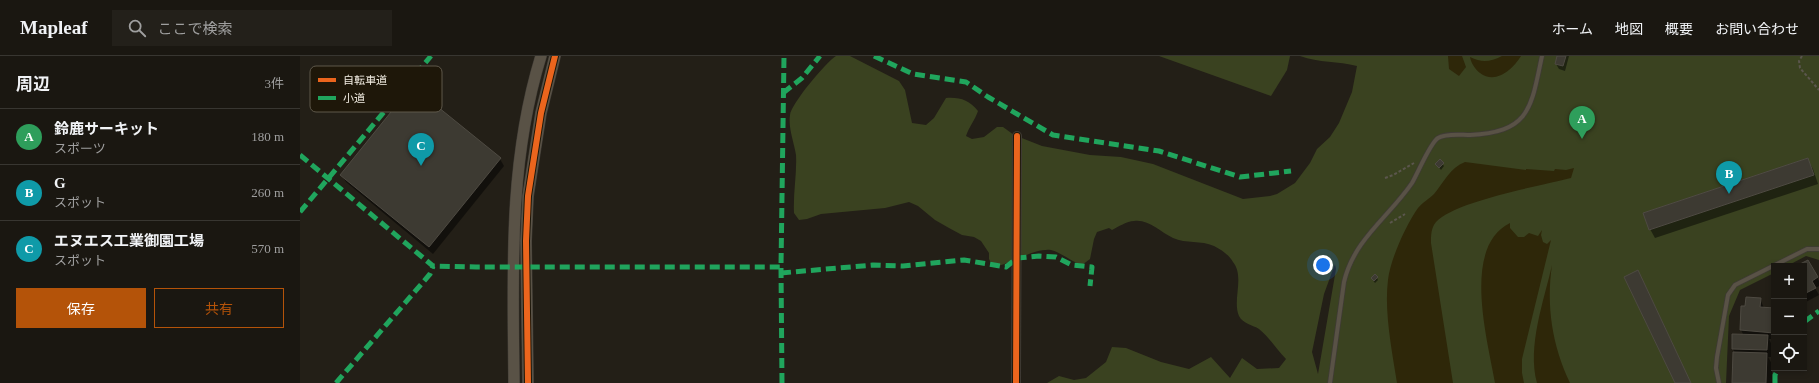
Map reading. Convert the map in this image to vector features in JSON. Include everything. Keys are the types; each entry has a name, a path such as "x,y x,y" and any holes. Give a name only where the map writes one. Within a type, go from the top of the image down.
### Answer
{"street":[{"path":"514,383 513,267 516,191 520,147 541,56"},
{"path":"528,383 526,241 528,196 541,113 555,56"},
{"path":"1016,383 1017,136"}],"lane":[{"path":"1330,383 1330,374 1344,282 1347,269 1353,255 1411,184 1435,140 1447,136 1494,133 1501,131 1526,114 1532,101 1542,56"},
{"path":"1719,383 1716,368 1717,357 1728,295 1735,285 1807,249 1819,249"}],"path":[{"path":"1802,56 1799,61 1800,68 1819,90"},
{"path":"1385,178 1410,165"}],"green space":[{"path":"836,56 850,56 899,81 905,90 912,123 926,125 934,118 946,98 956,98 968,102 978,111 966,136 972,139 984,137 997,127 1003,127 1014,135 1042,146 1090,155 1121,157 1153,164 1243,199 1277,194 1295,183 1310,163 1317,149 1330,137 1339,123 1352,92 1357,66 1314,60 1300,56 1819,56 1819,260 1806,256 1793,263 1771,263 1771,274 1740,290 1729,316 1726,383 1047,383 1059,376 1074,380 1086,378 1106,362 1112,347 1126,348 1161,362 1189,369 1211,357 1230,378 1242,358 1257,369 1279,368 1286,359 1263,332 1243,321 1239,316 1237,310 1238,275 1236,268 1227,255 1220,249 1209,244 1183,241 1173,238 1145,222 1131,221 1112,230 1109,228 1097,232 1090,259 1082,265 1055,251 1044,250 1037,251 993,267 989,259 989,253 981,241 974,237 962,235 949,228 935,220 918,206 909,202 885,208 821,214 799,220 794,213 796,155 790,130 790,115 796,102 817,74","holes":["1335,264 1336,269 1318,374 1312,352 1324,294"]},
{"path":"1159,56 1290,56 1287,70 1271,96"}],"sand":[{"path":"1448,56 1462,56 1466,67 1459,76 1449,69"},
{"path":"1502,56 1521,56 1518,61 1504,74 1492,77 1480,73 1472,64 1470,57 1486,61 1494,60"},
{"path":"1465,162 1526,170 1554,171 1555,169 1566,170 1574,168 1571,178 1499,195 1461,207 1446,214 1434,224 1431,234 1431,243 1453,383 1397,383 1389,332 1387,305 1389,272 1395,253 1413,215 1422,204 1434,194 1451,172"},
{"path":"1510,223 1510,228 1518,237 1524,237 1529,233 1538,236 1542,230 1541,235 1543,242 1547,244 1551,240 1522,359 1524,383 1495,383 1484,320 1482,273 1486,252 1495,235"},
{"path":"1552,265 1550,280 1550,310 1552,325 1559,355 1570,383 1537,383 1534,369 1535,339"}],"building":[{"path":"1557,56 1566,56 1563,66 1555,64"},
{"path":"442,110 501,158 429,247 340,175 391,112 442,112"},
{"path":"1808,158 1814,175 1649,230 1643,213"},
{"path":"1440,159 1444,163 1439,168 1435,164"},
{"path":"1808,260 1818,277 1812,281 1816,288 1807,292 1807,263 1802,263"},
{"path":"1638,270 1691,383 1675,383 1624,277"},
{"path":"1375,274 1378,277 1374,281 1371,278"},
{"path":"1746,297 1761,298 1760,307 1771,308 1771,333 1740,330 1741,306 1745,306"},
{"path":"1732,334 1768,335 1767,350 1732,349"},
{"path":"1733,352 1767,353 1766,383 1732,383"}],"marked path":[{"path":"423,66 431,56"},
{"path":"782,383 781,267 784,56"},
{"path":"783,93 802,78 820,56"},
{"path":"874,56 913,74 966,82 988,97 1053,135 1159,151 1240,177 1291,171"},
{"path":"300,212 384,112"},
{"path":"300,155 433,266 781,267"},
{"path":"781,273 873,265 903,266 964,260 1006,267 1017,258 1039,256 1056,257 1072,265 1092,267 1090,286"},
{"path":"336,383 430,274 433,266"},
{"path":"1807,320 1819,311"},
{"path":"1775,383 1775,375 1777,371"}],"cycle path":[{"path":"528,383 526,241 528,196 541,113 555,56"},
{"path":"1016,383 1017,136"}],"place":[{"name":"鈴鹿サーキット","path":"1582,139"},
{"name":"エヌエス工業御園工場","path":"421,166"},
{"name":"G","path":"1729,194"}]}
